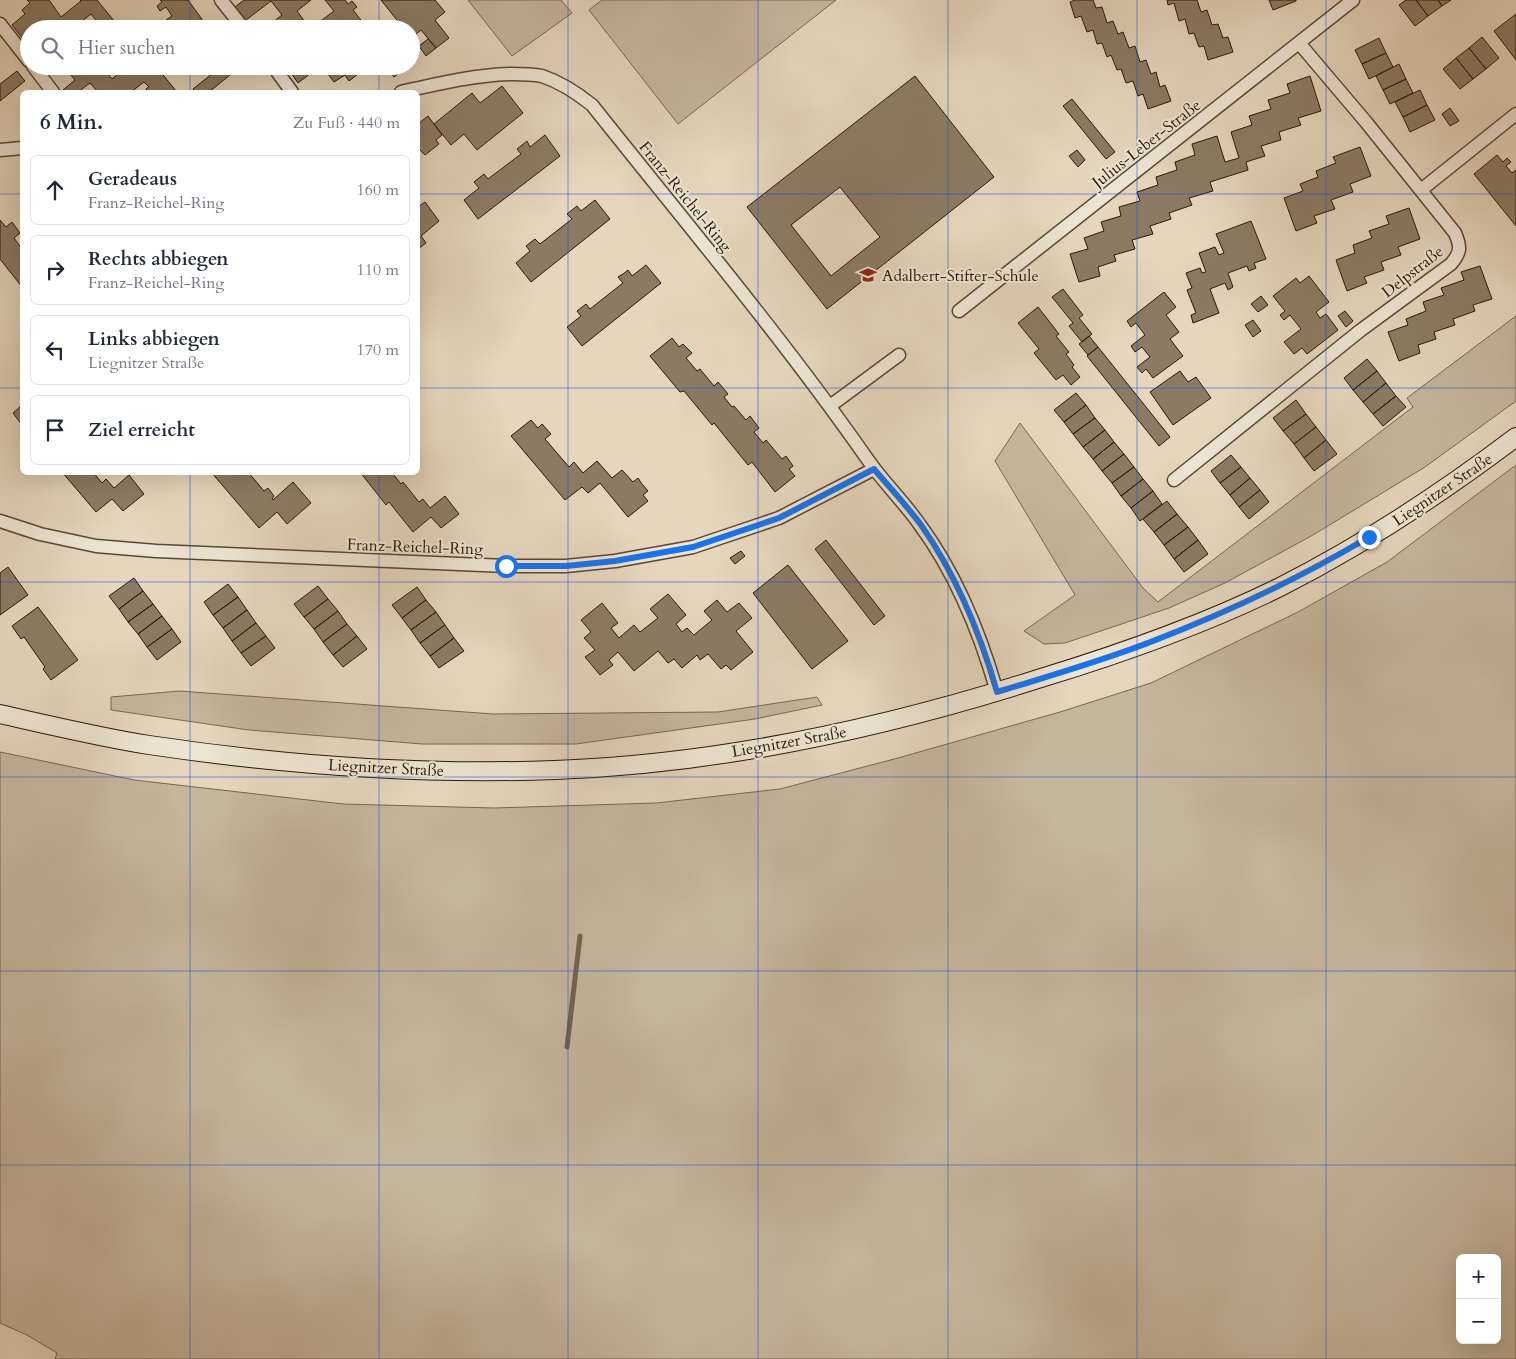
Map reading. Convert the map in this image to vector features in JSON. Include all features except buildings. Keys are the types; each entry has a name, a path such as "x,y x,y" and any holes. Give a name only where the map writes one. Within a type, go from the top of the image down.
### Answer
{"main road":[{"name":"Liegnitzer Straße","path":"0,714 147,744 274,760 341,766 443,770 555,770 639,764 764,747 861,728 997,692 1152,642 1280,586 1344,552 1400,518 1481,464 1516,437"}],"street":[{"path":"221,0 237,20"},
{"name":"Julius-Leber-Straße","path":"959,311 1353,0"},
{"path":"0,24 20,50"},
{"name":"Delpstraße","path":"1174,480 1361,330 1451,264 1458,254 1460,243 1456,232 1298,43"},
{"name":"Franz-Reichel-Ring","path":"411,90 488,74 519,74 540,76 577,94 592,105 683,217 830,406 874,469 920,524 942,557 975,625 997,692"},
{"path":"40,75 51,90"},
{"path":"280,75 291,90"},
{"path":"1421,190 1516,114"},
{"path":"0,150 20,148"},
{"path":"830,406 899,355"},
{"name":"Franz-Reichel-Ring","path":"0,522 40,534 96,546 156,551 506,566 566,566 615,561 693,547 779,518 874,469"}],"shaded area":[{"path":"468,0 561,0 572,13 512,56"},
{"path":"602,0 836,0 678,124 589,10"},
{"path":"1516,316 1516,401 1425,467 1313,535 1225,583 1169,608 1065,643 1044,644 1024,631 1075,595 995,461 1020,423 1143,588 1158,602 1413,407 1407,398"},
{"path":"1516,465 1516,1359 55,1359 57,1353 27,1335 0,1323 0,752 134,780 343,804 494,808 656,803 780,789 1060,712 1151,683 1298,612 1387,562"},
{"path":"179,691 493,714 718,712 817,697 822,705 755,719 576,744 422,744 249,730 111,710 111,697"}],"waterway":[{"path":"567,1047 580,936"}],"place":[{"name":"Adalbert-Stifter-Schule","path":"868,275"}],"route":[{"path":"506,566 566,566 615,561 693,547 779,518 874,469 920,524 942,557 960,590 975,625 997,692 1110,657 1201,622 1280,586 1369,537"}]}
